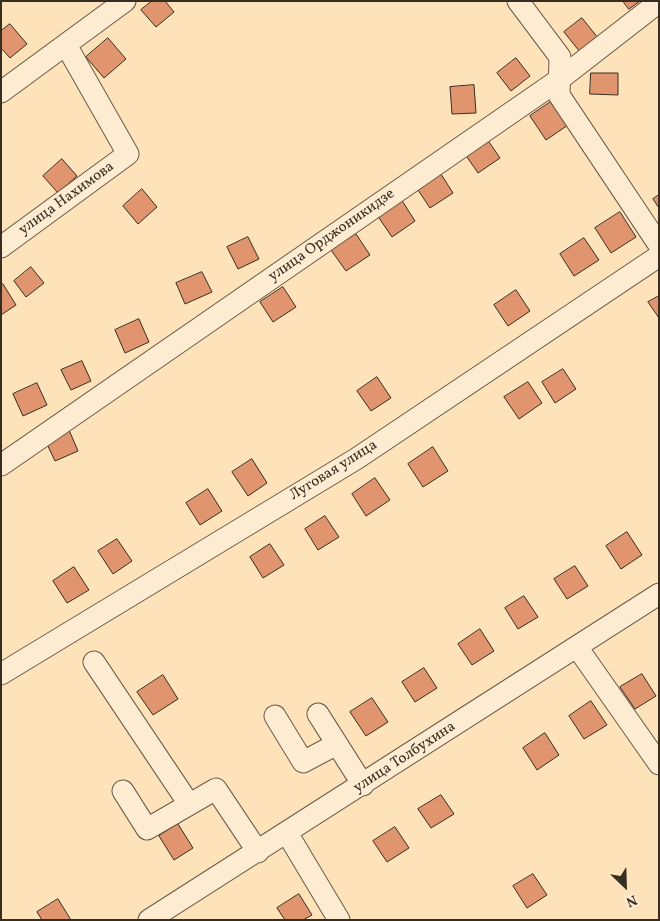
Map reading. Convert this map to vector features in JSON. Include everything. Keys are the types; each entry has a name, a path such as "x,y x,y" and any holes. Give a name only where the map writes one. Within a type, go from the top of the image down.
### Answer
{"street":[{"path":"1,92 125,1"},
{"path":"518,1 560,57 559,95 659,245"},
{"name":"улица Орджоникидзе","path":"1,465 560,79 659,2"},
{"name":"улица Нахимова","path":"1,247 128,154 66,44"},
{"name":"Луговая улица","path":"1,674 356,459 659,256"},
{"name":"улица Толбухина","path":"150,920 659,594"},
{"path":"577,647 659,764"},
{"path":"94,662 190,804"},
{"path":"318,714 363,785"},
{"path":"275,716 303,762 337,744"},
{"path":"123,791 147,829 216,789 258,852"},
{"path":"287,833 339,920"}],"building":[{"path":"152,1 165,1 174,12 156,27 141,10"},
{"path":"623,1 640,1 629,9"},
{"path":"582,18 598,38 580,52 564,32"},
{"path":"10,24 27,44 10,58 1,48 1,31"},
{"path":"108,38 126,59 104,78 86,57"},
{"path":"516,58 530,76 511,91 497,73"},
{"path":"591,73 618,73 618,95 590,94"},
{"path":"474,85 476,113 452,114 450,87"},
{"path":"552,101 568,125 546,140 530,116"},
{"path":"487,139 500,158 478,173 465,154"},
{"path":"62,159 77,176 58,193 43,176"},
{"path":"439,171 453,193 430,208 416,187"},
{"path":"142,189 157,207 138,224 123,206"},
{"path":"659,195 659,208 653,199"},
{"path":"401,199 415,221 392,237 377,215"},
{"path":"620,212 636,237 611,253 595,228"},
{"path":"356,234 370,255 346,271 331,250"},
{"path":"248,237 259,259 238,269 227,247"},
{"path":"584,238 599,260 574,276 560,254"},
{"path":"31,267 44,283 26,297 14,281"},
{"path":"202,272 212,292 185,304 176,283"},
{"path":"3,284 16,305 1,315 1,285"},
{"path":"283,287 296,307 273,322 260,302"},
{"path":"516,290 530,311 508,326 494,305"},
{"path":"659,296 659,318 648,302"},
{"path":"139,319 149,342 125,353 115,330"},
{"path":"82,361 91,381 71,390 61,370"},
{"path":"563,369 576,389 555,403 542,382"},
{"path":"377,377 391,398 371,411 357,391"},
{"path":"528,382 542,403 519,419 504,397"},
{"path":"37,383 47,405 23,416 13,394"},
{"path":"69,430 78,451 55,461 45,440"},
{"path":"433,447 448,471 423,487 408,464"},
{"path":"252,459 267,483 248,496 232,472"},
{"path":"375,478 390,500 366,516 352,494"},
{"path":"208,489 222,511 200,525 186,503"},
{"path":"325,516 339,537 318,550 305,529"},
{"path":"627,532 642,555 621,569 606,546"},
{"path":"117,539 132,561 113,574 98,551"},
{"path":"270,544 284,565 263,578 250,557"},
{"path":"575,566 588,586 567,599 554,579"},
{"path":"74,567 89,590 67,603 53,581"},
{"path":"524,596 538,617 518,629 505,608"},
{"path":"480,629 494,651 472,665 458,644"},
{"path":"424,668 437,688 415,702 402,682"},
{"path":"642,674 656,696 635,709 620,687"},
{"path":"163,675 178,699 153,715 137,692"},
{"path":"372,698 388,722 366,736 350,712"},
{"path":"591,701 607,725 584,739 569,716"},
{"path":"545,733 559,755 537,770 523,748"},
{"path":"441,795 454,814 431,828 418,809"},
{"path":"178,824 193,848 174,860 159,836"},
{"path":"395,827 409,848 387,862 373,841"},
{"path":"533,874 547,895 527,908 513,886"},
{"path":"299,894 312,915 303,920 285,920 277,908"},
{"path":"58,899 71,920 42,920 37,912"}]}
